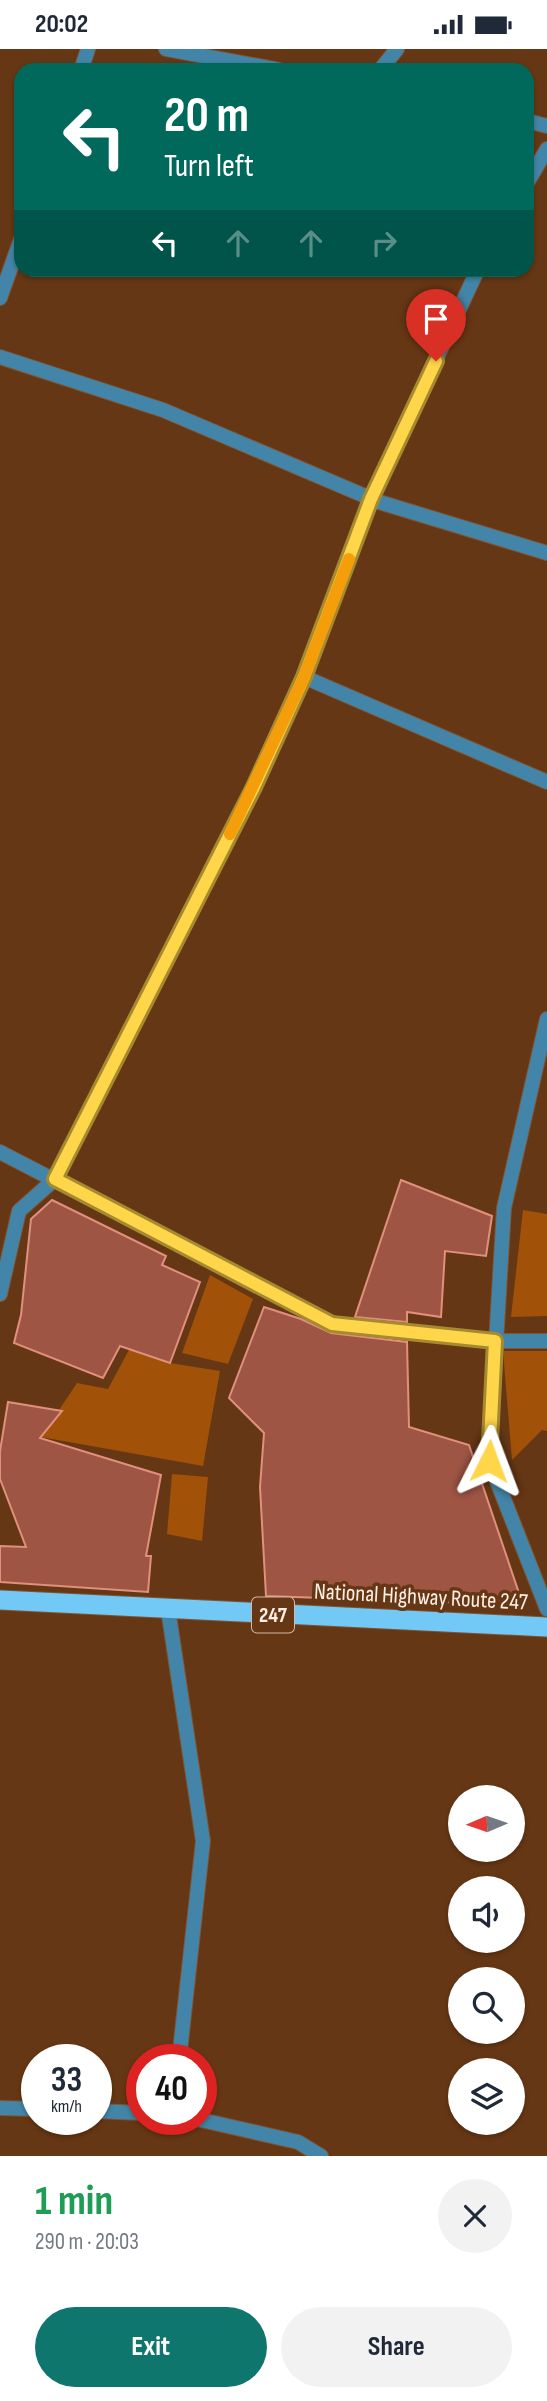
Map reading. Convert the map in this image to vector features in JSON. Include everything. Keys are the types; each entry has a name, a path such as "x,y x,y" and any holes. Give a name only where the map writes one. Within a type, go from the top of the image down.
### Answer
{"highway":[{"name":"National Highway Route 247","path":"0,1600 547,1627"}],"street":[{"path":"166,49 241,63"},
{"path":"386,63 397,49"},
{"path":"534,171 547,149"},
{"path":"0,298 14,259"},
{"path":"0,1294 19,1210 55,1179 254,787 304,677 371,499 474,277"},
{"path":"0,357 163,410 371,499 547,553"},
{"path":"304,677 547,782"},
{"path":"547,1019 505,1208 489,1461 547,1609"},
{"path":"0,1152 332,1324 495,1341 547,1341"},
{"path":"168,1609 203,1841 181,2044"},
{"path":"0,2108 21,2109"},
{"path":"217,2124 298,2142 321,2156"}],"shaded area":[{"path":"523,1210 547,1214 547,1316 511,1317"},
{"path":"210,1275 253,1299 228,1364 182,1353"},
{"path":"146,1318 143,1353 170,1363 220,1371 203,1466 41,1437 77,1383 108,1389"},
{"path":"503,1351 547,1351 547,1431 542,1430 512,1460"},
{"path":"172,1474 208,1477 202,1541 167,1534"}],"building":[{"path":"401,1180 492,1216 486,1256 445,1251 441,1317 407,1312 407,1322 355,1317"},
{"path":"52,1200 166,1256 162,1265 200,1282 170,1363 120,1346 103,1378 14,1343 21,1315 31,1219"},
{"path":"264,1307 301,1319 331,1333 407,1342 409,1427 469,1445 523,1605 266,1596 260,1487 264,1433 229,1398"},
{"path":"8,1402 62,1411 40,1438 161,1475 146,1556 151,1556 148,1592 0,1582 0,1546 26,1547 0,1479 0,1451"}],"slow traffic":[{"path":"230,834 304,677 349,559"}],"route":[{"path":"436,361 371,499 304,677 254,787 55,1179 332,1324 495,1341 489,1461"}]}
